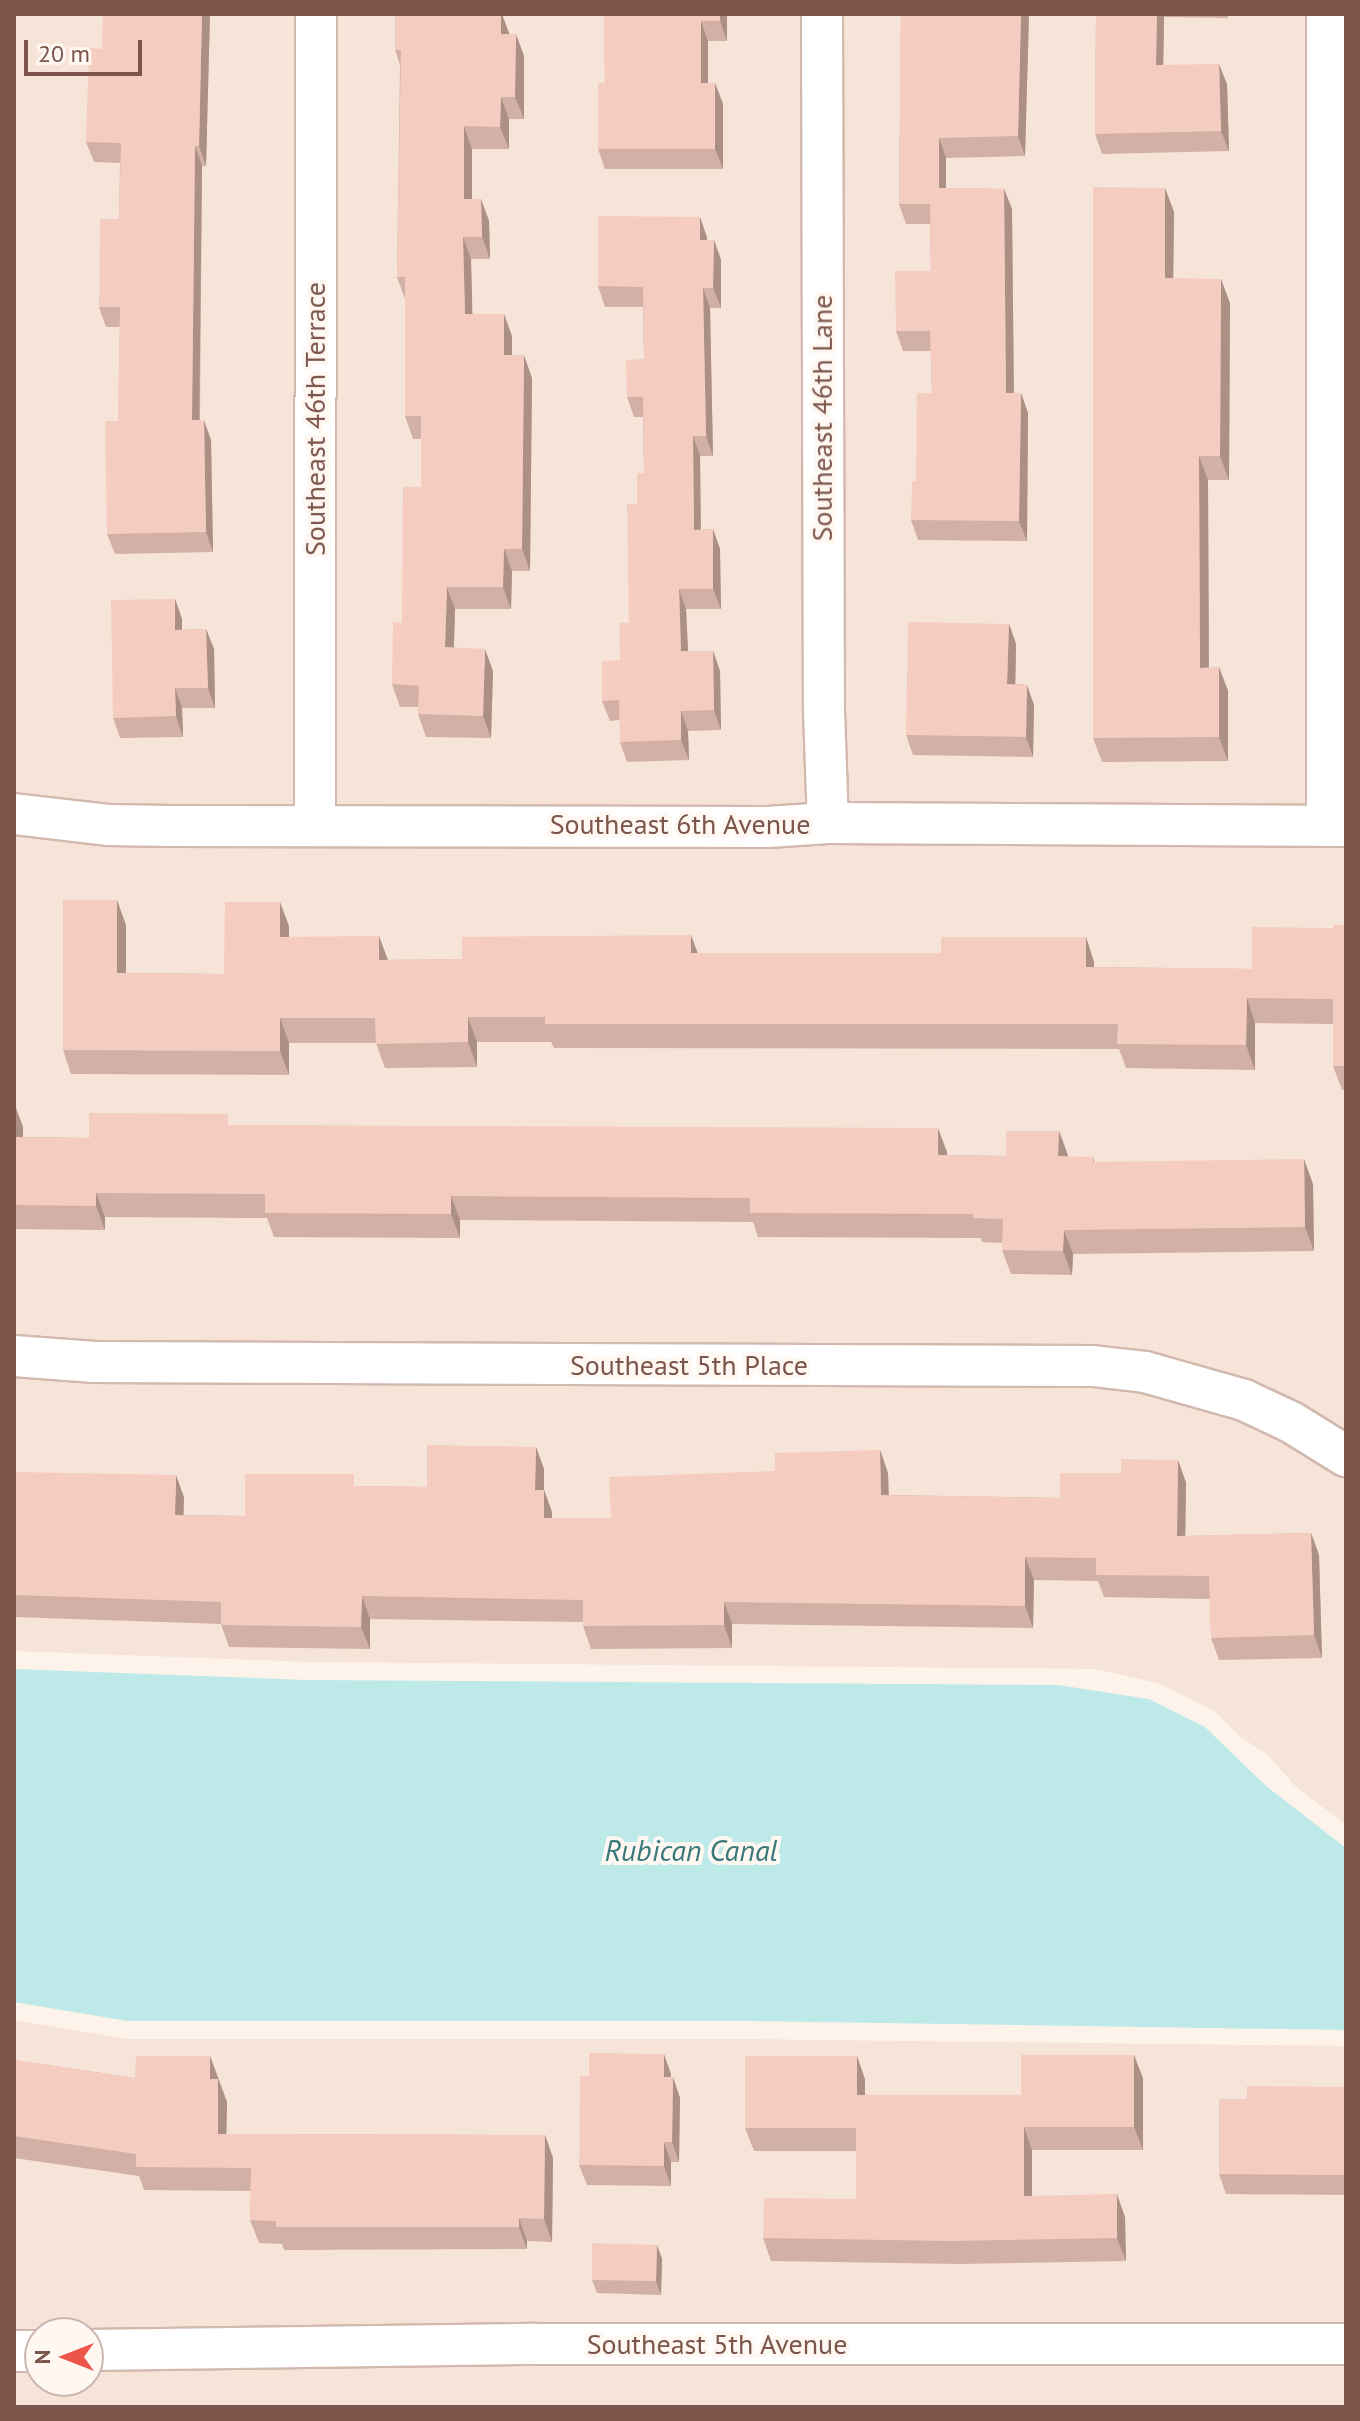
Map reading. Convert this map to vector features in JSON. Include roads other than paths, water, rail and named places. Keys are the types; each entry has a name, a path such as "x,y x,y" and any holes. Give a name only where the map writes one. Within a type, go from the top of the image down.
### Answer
{"street":[{"name":"Southeast 46th Terrace","path":"315,823 316,14"},
{"name":"Southeast 46th Lane","path":"822,14 824,711 828,823"},
{"path":"1327,14 1337,825"},
{"name":"Southeast 6th Avenue","path":"14,814 109,825 1337,825"},
{"name":"Southeast 5th Place","path":"14,1356 110,1363 1093,1366 1145,1372 1244,1400 1291,1422 1346,1456"},
{"name":"Southeast 5th Avenue","path":"104,2350 535,2344 1346,2344"}],"water":[{"name":"Rubican Canal","path":"14,1669 306,1680 1058,1685 1149,1699 1205,1727 1265,1785 1346,1848 1346,2030 751,2021 128,2021 14,2002"}]}
